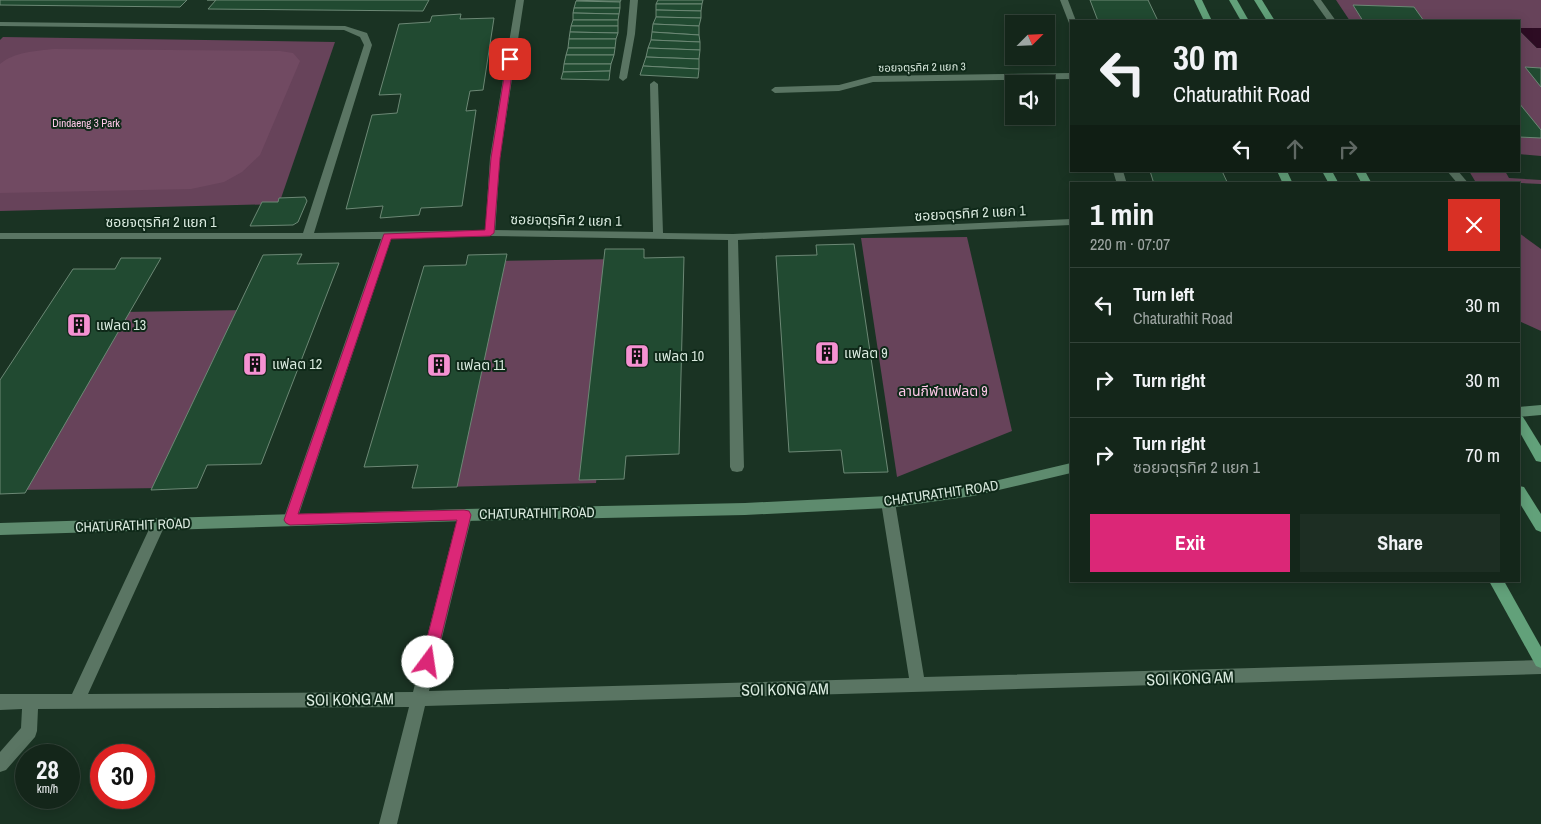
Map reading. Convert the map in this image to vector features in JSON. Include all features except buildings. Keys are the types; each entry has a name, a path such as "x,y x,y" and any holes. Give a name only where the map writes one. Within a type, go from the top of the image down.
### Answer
{"main road":[{"path":"1198,0 1208,20"},
{"path":"1233,0 1244,20"},
{"path":"1258,0 1270,20"},
{"path":"1520,422 1541,457"},
{"path":"1520,493 1541,526"},
{"path":"1497,582 1541,660"}],"street":[{"path":"490,233 495,158 520,0"},
{"path":"623,78 631,34 634,0"},
{"path":"1064,0 1072,20"},
{"path":"1317,0 1331,20"},
{"path":"0,24 345,28 364,35 368,45 308,236"},
{"name":"ซอยจตุรทิศ 2 แยก 3","path":"775,90 838,88 872,79 1070,76"},
{"path":"654,84 658,235"},
{"path":"1453,172 1462,182"},
{"name":"ซอยจตุรทิศ 2 แยก 1","path":"0,236 387,236 490,233 733,237 1070,222"},
{"path":"290,520 387,236"},
{"path":"733,237 737,466"},
{"path":"1520,412 1541,410"},
{"name":"CHATURATHIT ROAD","path":"0,529 464,515 745,509 888,502 974,491 1070,468"},
{"path":"888,502 918,686"},
{"path":"388,824 464,515"},
{"path":"76,702 158,525"},
{"name":"SOI KONG AM","path":"0,702 419,699 1541,667"},
{"path":"0,764 29,731 30,702"}],"green space":[{"path":"1336,0 1541,0 1541,28 1520,28 1520,20 1349,20"},
{"path":"1520,31 1537,48 1541,48 1541,156 1520,154"},
{"name":"Dindaeng 3 Park","path":"3,37 335,42 279,204 0,211 0,40"},
{"name":"Dindaeng 3 Park","path":"54,49 280,51 293,53 300,61 260,155 242,172 224,182 191,189 0,193 0,64 18,55"},
{"path":"1470,172 1506,172 1509,178 1541,180 1541,184 1520,182 1475,181"},
{"path":"1520,234 1541,249 1541,331 1520,321"},
{"name":"ลานกีฬาแฟลต 9","path":"967,237 1012,431 897,477 861,238"},
{"path":"619,259 596,483 443,487 495,261"},
{"path":"248,310 162,488 15,490 122,312"}],"shaded area":[{"path":"1520,28 1541,28 1541,48 1537,48 1520,31"}],"place":[{"name":"แฟลต 13","path":"79,325"},
{"name":"แฟลต 9","path":"827,353"},
{"name":"แฟลต 10","path":"637,356"},
{"name":"แฟลต 12","path":"255,364"},
{"name":"แฟลต 11","path":"439,365"}],"route":[{"path":"428,662 464,515 290,520 387,236 490,233 495,158 510,59"}]}
